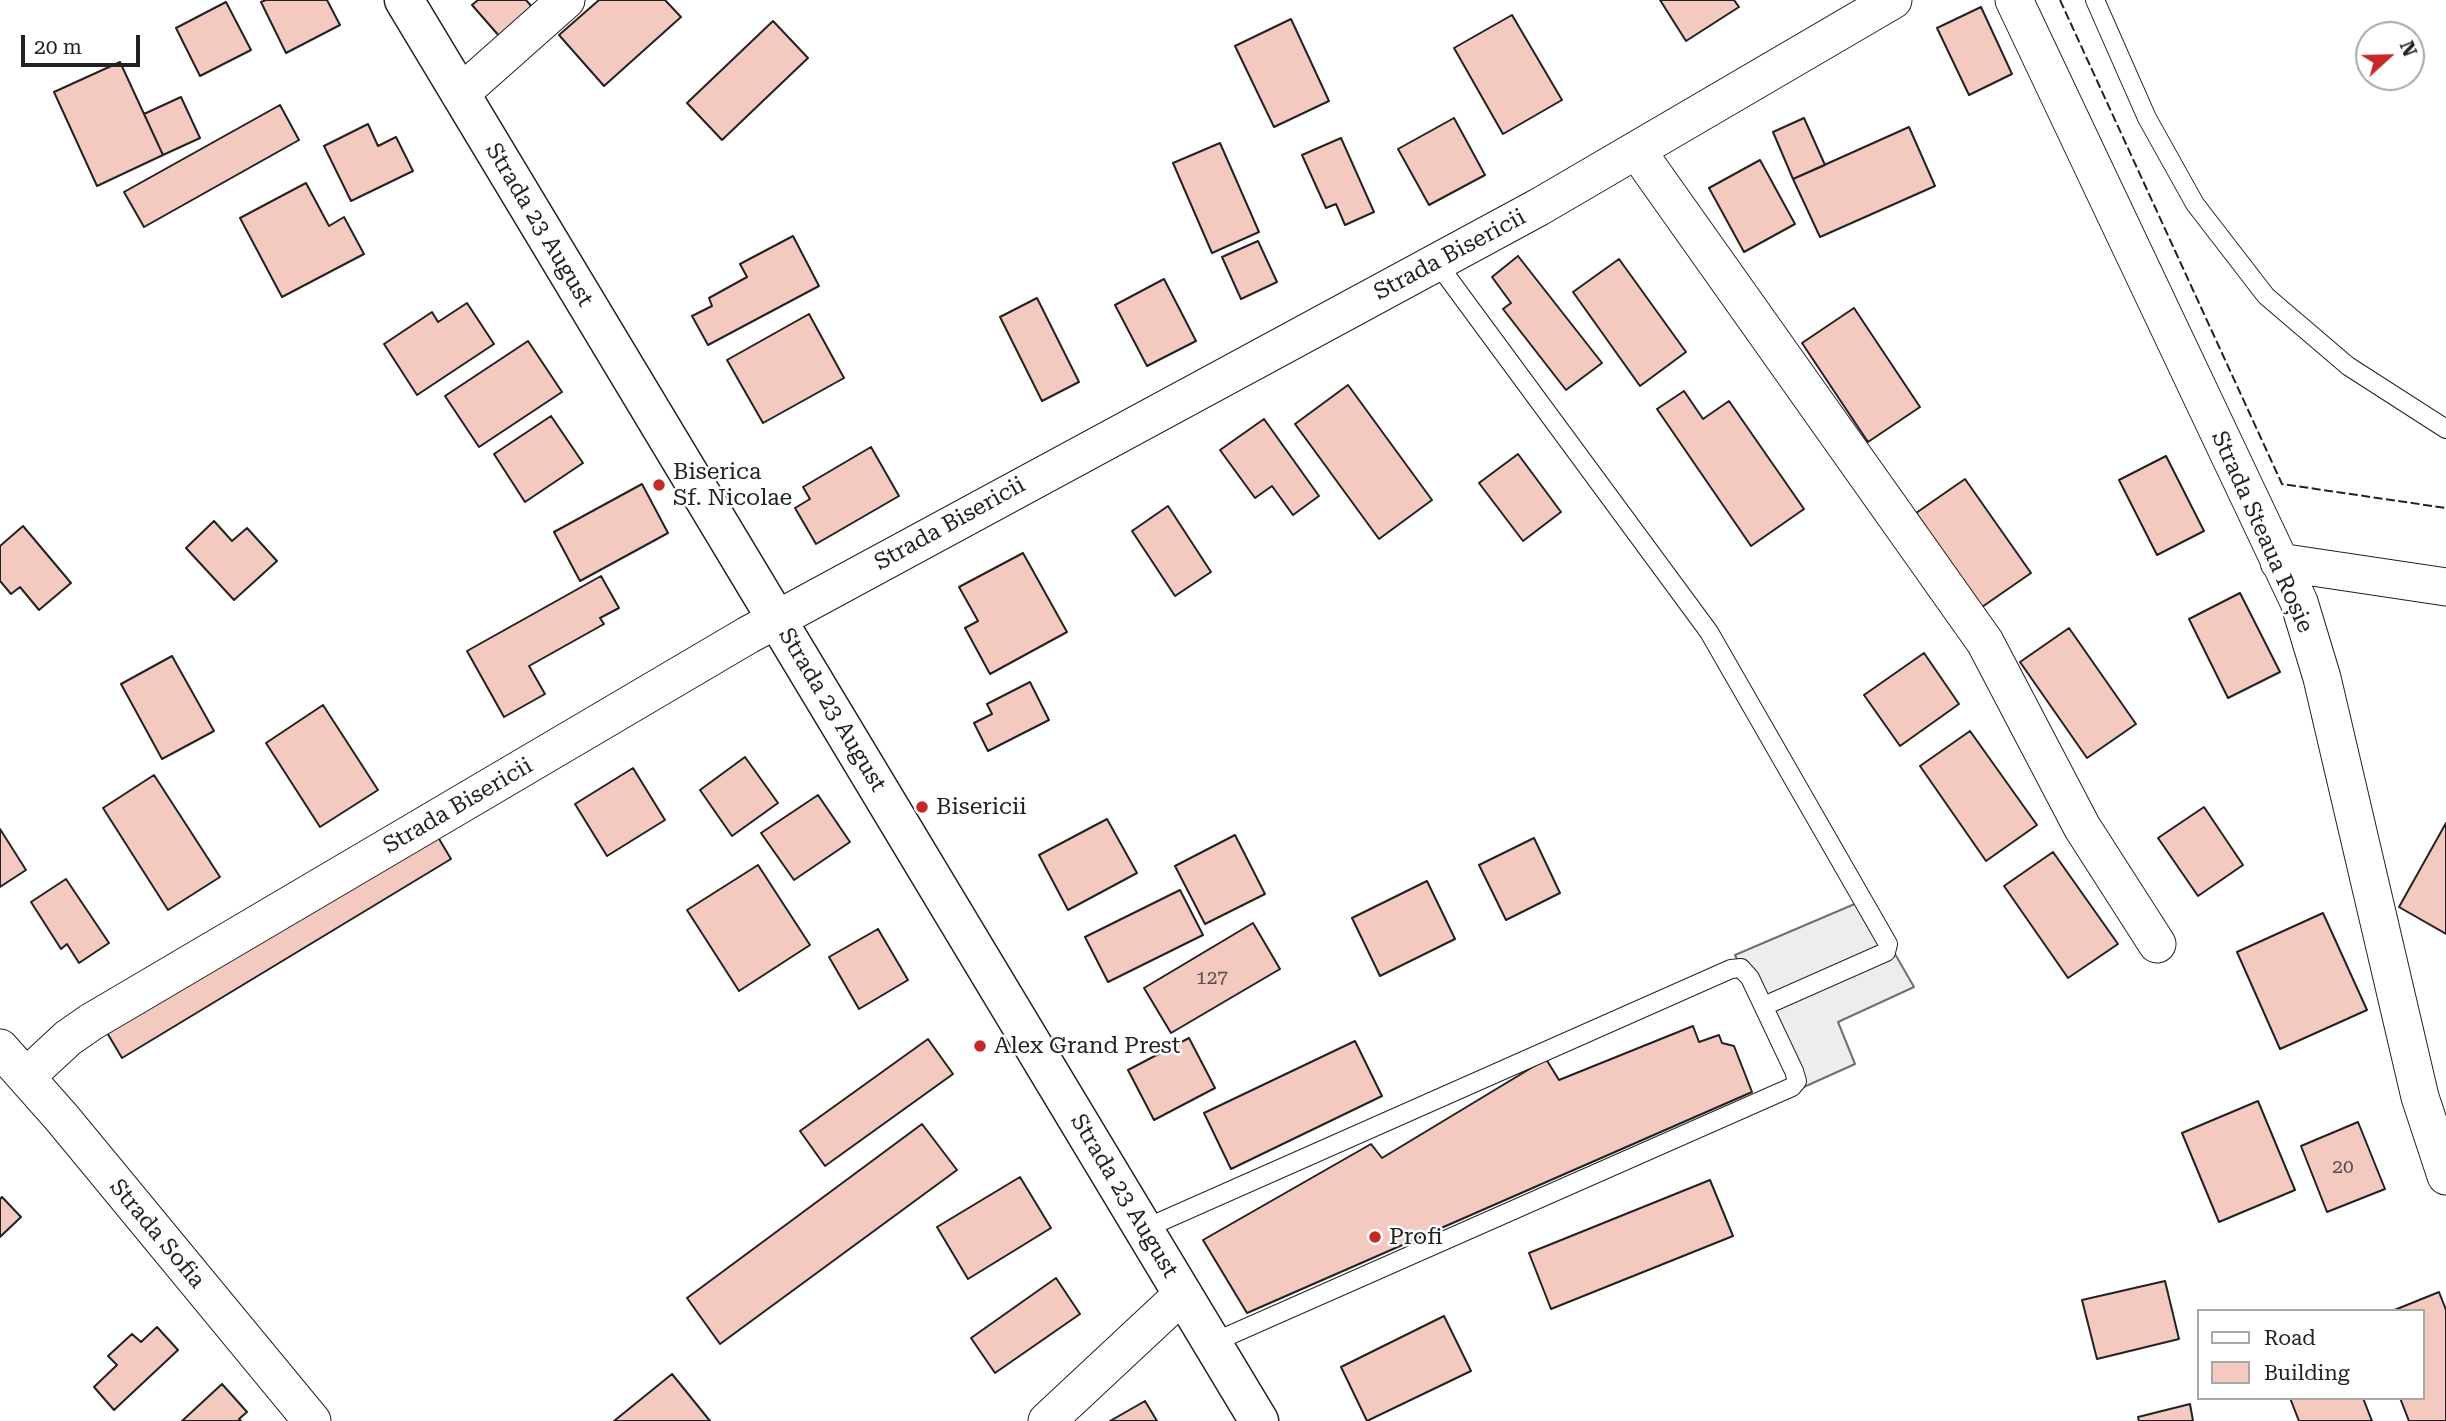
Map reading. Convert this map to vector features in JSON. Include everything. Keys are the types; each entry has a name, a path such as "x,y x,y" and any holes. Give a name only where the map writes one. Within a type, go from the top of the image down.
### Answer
{"main road":[{"name":"Strada 23 August","path":"404,0 1259,1421"}],"street":[{"path":"460,93 566,0"},
{"name":"Strada Bisericii","path":"26,1077 49,1054 91,1022 776,619 1437,263 1637,151 1893,0"},
{"name":"Strada Steaua Roșie","path":"2014,0 2299,602 2322,678 2420,1097 2443,1151"},
{"path":"1637,151 1985,642 2082,827 2157,944"},
{"path":"2279,562 2446,587"},
{"name":"Strada Sofia","path":"0,1048 312,1421"},
{"path":"1047,1421 1183,1294"}],"lane":[{"path":"2095,0 2147,118 2195,204 2266,296 2348,366 2446,429"},
{"path":"1437,263 1709,632 1888,944 1885,952 1764,1006"},
{"path":"1144,1229 1731,969 1741,968 1750,978 1794,1071 1797,1082 1792,1087 1212,1343"}],"shaded area":[{"path":"1864,900 1914,987 1838,1022 1855,1064 1795,1091 1735,955"}],"building":[{"path":"327,0 340,25 286,53 261,2"},
{"path":"478,0 526,0 533,8 500,37 472,5"},
{"path":"599,0 665,0 681,17 604,86 559,35"},
{"path":"1660,0 1734,0 1739,7 1686,41"},
{"path":"226,2 251,50 200,76 176,28"},
{"path":"1981,7 2012,74 1969,95 1937,28"},
{"path":"1512,15 1562,100 1503,134 1454,48"},
{"path":"1291,19 1329,101 1274,127 1235,46"},
{"path":"773,21 808,58 722,140 687,103"},
{"path":"120,62 163,155 97,186 54,92"},
{"path":"181,97 200,138 163,155 144,114"},
{"path":"280,105 299,140 144,227 124,192"},
{"path":"1454,118 1485,175 1429,205 1398,149"},
{"path":"1804,118 1825,165 1793,179 1773,132"},
{"path":"368,124 378,146 396,137 413,171 351,201 324,146"},
{"path":"1909,127 1935,186 1820,237 1793,179"},
{"path":"1341,138 1374,212 1345,225 1336,204 1326,208 1302,155"},
{"path":"1220,143 1259,232 1212,253 1173,163"},
{"path":"1760,160 1795,224 1744,252 1709,188"},
{"path":"306,183 329,226 344,217 364,254 282,297 240,218"},
{"path":"793,236 819,286 708,345 692,316 712,306 709,298 747,277 740,264"},
{"path":"1258,241 1277,282 1241,299 1222,257"},
{"path":"1518,256 1602,363 1566,390 1503,309 1511,303 1492,277"},
{"path":"1619,259 1686,352 1640,386 1573,292"},
{"path":"1164,279 1196,341 1147,366 1115,305"},
{"path":"1037,298 1079,382 1042,401 1000,317"},
{"path":"467,303 494,344 417,395 384,344 432,312 438,322"},
{"path":"1854,308 1920,407 1868,442 1802,343"},
{"path":"809,314 844,378 763,423 727,360"},
{"path":"528,341 562,392 479,447 445,396"},
{"path":"1348,385 1432,500 1379,539 1295,424"},
{"path":"1684,391 1703,419 1729,401 1804,509 1751,546 1657,409"},
{"path":"551,416 583,463 525,502 494,454"},
{"path":"1264,419 1319,496 1293,515 1272,486 1255,498 1220,450"},
{"path":"871,447 899,496 816,544 795,508 810,499 803,487"},
{"path":"1518,454 1561,512 1523,541 1479,483"},
{"path":"2166,456 2204,531 2157,555 2119,480"},
{"path":"1965,479 2031,573 1982,607 1916,513"},
{"path":"642,484 668,533 580,581 554,532"},
{"path":"1168,506 1211,572 1175,596 1132,531"},
{"path":"214,521 232,541 247,528 277,561 234,600 186,548"},
{"path":"23,526 71,583 39,610 20,587 11,594 0,581 0,546"},
{"path":"1023,553 1067,632 990,674 965,628 978,621 959,587"},
{"path":"601,576 619,608 600,618 604,624 529,666 545,694 504,717 467,651"},
{"path":"2240,593 2280,672 2228,698 2189,619"},
{"path":"2069,628 2136,724 2087,758 2020,662"},
{"path":"1924,653 1959,704 1900,746 1864,695"},
{"path":"172,656 214,731 162,759 121,684"},
{"path":"1030,682 1049,720 988,751 974,723 992,714 987,704"},
{"path":"323,705 378,790 320,827 266,743"},
{"path":"1970,731 2037,825 1986,861 1920,766"},
{"path":"745,757 778,803 732,836 700,790"},
{"path":"633,768 665,820 607,856 575,804"},
{"path":"154,775 220,877 168,910 103,808"},
{"path":"818,795 850,842 794,880 761,833"},
{"path":"2204,807 2243,865 2198,896 2158,838"},
{"path":"1107,819 1137,873 1068,910 1039,855"},
{"path":"2446,823 2446,934 2399,907"},
{"path":"0,829 26,870 0,887"},
{"path":"435,832 451,859 122,1058 106,1031"},
{"path":"1235,835 1265,894 1205,924 1175,866"},
{"path":"1534,838 1560,893 1506,920 1479,865"},
{"path":"2053,852 2118,944 2068,978 2004,886"},
{"path":"758,865 810,945 739,991 687,910"},
{"path":"66,879 109,943 79,963 67,944 61,949 31,902"},
{"path":"1427,881 1455,939 1380,976 1352,918"},
{"path":"1180,890 1203,935 1108,982 1085,937"},
{"path":"2323,913 2367,1010 2280,1049 2237,952"},
{"path":"1253,923 1280,969 1171,1033 1144,988"},
{"path":"878,929 908,980 859,1009 829,957"},
{"path":"1693,1026 1699,1042 1719,1035 1722,1043 1734,1046 1752,1092 1247,1313 1203,1240 1371,1144 1382,1158 1546,1059 1559,1080"},
{"path":"1189,1038 1215,1088 1154,1120 1128,1070"},
{"path":"928,1039 953,1074 825,1166 800,1131"},
{"path":"1355,1041 1382,1096 1231,1169 1204,1113"},
{"path":"2258,1101 2295,1190 2219,1222 2182,1133"},
{"path":"2358,1122 2385,1189 2327,1212 2301,1146"},
{"path":"922,1124 957,1170 720,1344 687,1298"},
{"path":"1020,1177 1051,1228 968,1279 937,1227"},
{"path":"1710,1180 1733,1236 1551,1309 1529,1253"},
{"path":"2,1197 21,1217 0,1237 0,1199"},
{"path":"1056,1278 1080,1314 995,1373 971,1338"},
{"path":"2165,1281 2179,1339 2097,1359 2082,1300"},
{"path":"2439,1292 2446,1310 2446,1421 2409,1421 2401,1400 2425,1400 2425,1309 2397,1309"},
{"path":"1444,1316 1471,1371 1367,1421 1341,1367"},
{"path":"157,1327 178,1350 114,1410 94,1387 117,1365 108,1356 132,1334 141,1342"},
{"path":"672,1374 710,1421 614,1421"},
{"path":"222,1384 247,1412 239,1419 241,1421 182,1421"},
{"path":"2291,1400 2364,1400 2372,1421 2299,1421"},
{"path":"1145,1401 1157,1421 1110,1421"},
{"path":"2190,1404 2193,1421 2139,1421 2138,1417"}],"fence":[{"path":"2060,0 2282,484 2446,508"}],"place":[{"name":"Biserica Sf. Nicolae","path":"659,485"},
{"name":"Bisericii","path":"922,807"},
{"name":"Alex Grand Prest","path":"980,1046"},
{"name":"Profi","path":"1375,1237"}]}
